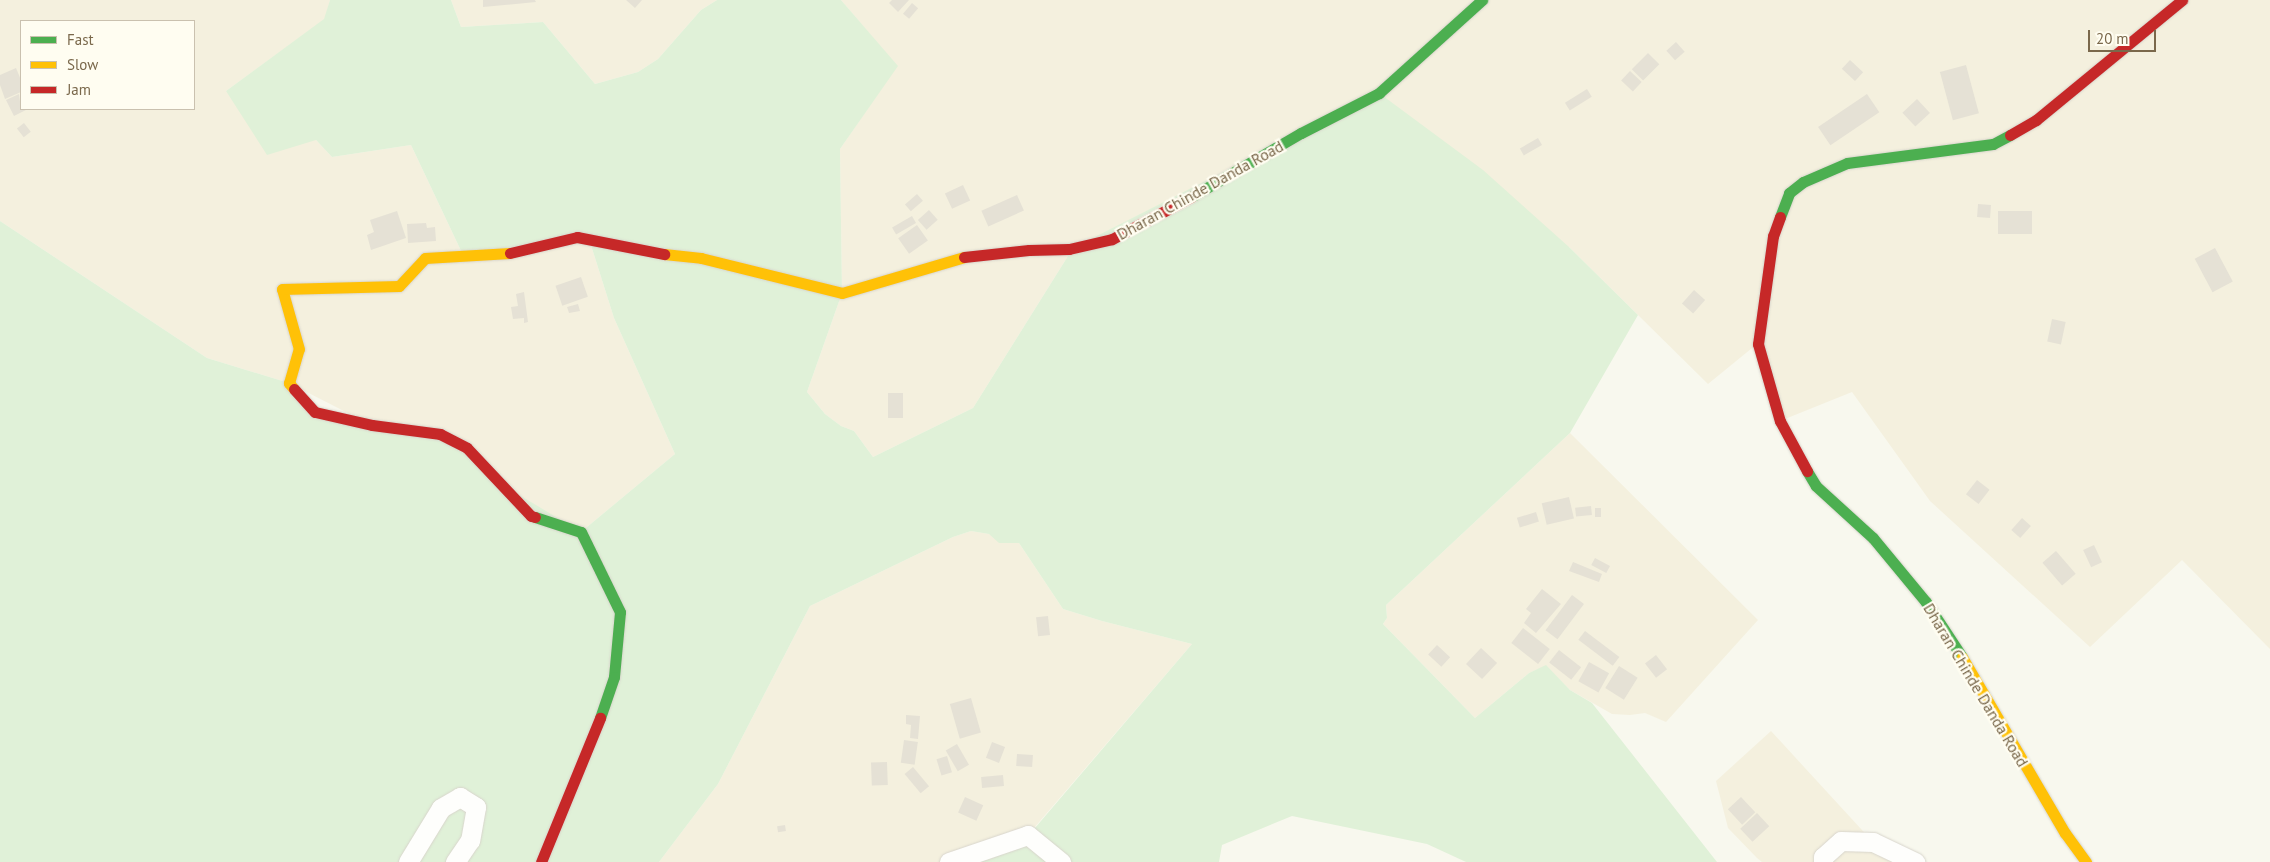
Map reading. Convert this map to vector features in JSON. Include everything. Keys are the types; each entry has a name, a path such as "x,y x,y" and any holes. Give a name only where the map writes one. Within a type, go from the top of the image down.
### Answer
{"street":[{"name":"Dharan Chinde Danda Road","path":"541,862 596,730 614,677 620,612 581,532 531,516 467,448 440,434 372,425 315,412 289,383 299,349 282,289 399,286 424,258 503,255 577,237 641,251 701,258 842,293 968,256 1029,250 1069,249 1112,239 1301,133 1378,93 1482,0"},
{"name":"Dharan Chinde Danda Road","path":"2086,862 2065,834 1949,634 1926,602 1873,538 1816,486 1780,421 1758,344 1773,236 1789,193 1803,182 1847,163 1993,144 2036,120 2182,0"},
{"path":"408,862 441,808 460,797 476,807 470,840 455,862"},
{"path":"949,862 1028,835 1061,862"},
{"path":"1823,862 1823,857 1841,842 1873,842 1914,862"}],"shaded area":[{"path":"0,0 330,0 325,19 226,91 316,140 332,157 411,145 463,255 590,242 614,318 675,454 581,532 289,383 207,358 0,221"},
{"path":"451,0 717,0 701,10 658,59 638,72 595,84 543,22 461,27"},
{"path":"841,0 2270,0 2270,649 2182,560 2090,647 1930,501 1852,392 1780,421 1757,344 1708,384 1569,247 1073,248 973,408 873,457 854,431 841,426 825,414 807,392 842,293 840,149 897,66"},
{"path":"1570,433 1758,620 1666,722 1645,713 1630,715 1612,714 1570,690 1546,666 1529,673 1475,718 1383,624 1387,618 1386,605"},
{"path":"971,531 1019,543 1063,609 1192,644 1028,835 949,862 659,862 718,784 810,606 953,537"},
{"path":"1771,731 1873,842 1915,862 1762,862 1757,858 1728,828 1716,781"}],"green space":[{"path":"330,0 451,0 461,27 543,22 595,84 638,72 658,59 701,10 717,0 841,0 898,66 840,149 842,293 807,392 825,414 841,426 854,431 873,457 973,408 1073,248 1379,93 1483,170 1569,247 1638,315 1570,433 1386,605 1387,618 1383,624 1475,718 1529,673 1546,665 1570,690 1592,703 1717,862 1466,862 1427,844 1292,816 1222,845 1219,862 949,862 1029,835 1192,644 1063,609 1019,543 999,543 989,534 971,531 953,537 810,606 718,784 659,862 0,862 0,221 207,358 289,383 315,412 440,434 506,487 581,532 675,454 614,318 590,242 463,255 411,145 332,157 316,140 267,155 226,91 324,19"}],"building":[{"path":"483,0 535,0 536,2 483,7"},
{"path":"626,0 642,0 635,8"},
{"path":"892,0 909,0 898,12 889,3"},
{"path":"912,3 918,8 909,19 903,14"},
{"path":"1676,42 1685,52 1675,60 1666,51"},
{"path":"1648,53 1659,64 1643,81 1632,69"},
{"path":"1850,60 1863,72 1855,81 1842,69"},
{"path":"1966,65 1979,113 1953,120 1940,72"},
{"path":"16,68 20,78 20,92 5,99 0,85 0,75"},
{"path":"1630,71 1642,82 1633,91 1621,81"},
{"path":"1587,89 1592,97 1570,110 1565,103"},
{"path":"19,94 20,110 26,110 14,116 6,100"},
{"path":"1867,94 1879,112 1830,145 1818,127"},
{"path":"1917,99 1930,113 1915,127 1902,113"},
{"path":"24,123 31,132 24,137 17,129"},
{"path":"1538,138 1542,145 1524,155 1520,148"},
{"path":"963,185 970,200 952,209 945,193"},
{"path":"917,194 923,201 911,211 905,204"},
{"path":"1017,195 1024,211 988,226 981,211"},
{"path":"1978,204 1991,205 1990,218 1977,217"},
{"path":"929,210 938,220 927,230 918,220"},
{"path":"397,211 406,238 371,250 367,235 374,232 370,220"},
{"path":"1998,211 2032,211 2032,234 1998,234"},
{"path":"912,216 916,223 896,234 892,228"},
{"path":"426,223 427,228 435,227 436,241 408,243 407,224"},
{"path":"917,225 928,241 909,254 898,238"},
{"path":"2215,248 2233,282 2213,292 2195,259"},
{"path":"581,277 588,297 562,306 555,286"},
{"path":"1694,290 1705,300 1693,313 1682,303"},
{"path":"524,292 528,322 524,323 524,318 513,319 511,307 518,306 516,294"},
{"path":"578,304 580,311 569,313 567,307"},
{"path":"2052,319 2066,322 2061,344 2047,341"},
{"path":"888,393 903,393 903,418 888,418"},
{"path":"1977,480 1990,490 1979,504 1966,494"},
{"path":"1569,497 1574,518 1547,525 1542,503"},
{"path":"1591,506 1592,515 1576,517 1575,508"},
{"path":"1595,508 1601,508 1601,517 1595,517"},
{"path":"1536,512 1539,522 1520,527 1517,518"},
{"path":"2022,518 2031,526 2020,538 2011,530"},
{"path":"2094,545 2102,562 2091,567 2083,550"},
{"path":"2056,551 2076,574 2062,585 2042,563"},
{"path":"1595,558 1610,566 1606,573 1591,565"},
{"path":"1573,562 1602,574 1599,582 1569,571"},
{"path":"1542,589 1561,604 1536,633 1524,623 1531,613 1526,609"},
{"path":"1572,595 1584,604 1557,639 1546,630"},
{"path":"1048,616 1050,635 1038,636 1036,617"},
{"path":"1523,628 1550,649 1538,664 1511,643"},
{"path":"1585,631 1619,657 1613,666 1578,640"},
{"path":"1437,645 1450,657 1441,667 1428,655"},
{"path":"1481,648 1497,663 1482,679 1466,664"},
{"path":"1559,650 1581,667 1571,680 1549,663"},
{"path":"1656,655 1667,669 1656,678 1645,664"},
{"path":"1589,662 1609,673 1598,692 1578,681"},
{"path":"1619,666 1638,678 1624,700 1605,688"},
{"path":"971,698 981,733 960,739 950,704"},
{"path":"906,715 920,716 918,739 910,738 911,725 906,724"},
{"path":"904,740 918,742 915,765 901,763"},
{"path":"992,742 1005,747 999,763 986,758"},
{"path":"957,744 969,765 958,771 946,750"},
{"path":"1017,754 1033,755 1032,767 1016,766"},
{"path":"947,756 952,772 941,775 936,759"},
{"path":"887,762 888,785 872,786 871,763"},
{"path":"913,767 929,786 921,793 905,774"},
{"path":"1003,775 1004,786 982,788 981,777"},
{"path":"965,797 983,805 976,821 958,813"},
{"path":"1741,797 1755,812 1742,825 1728,809"},
{"path":"1757,813 1769,826 1752,842 1740,829"},
{"path":"785,825 786,831 778,832 777,826"}],"traffic: fast":[{"path":"1191,197 1301,133 1379,93 1482,0"},
{"path":"1780,217 1789,193 1803,182 1847,163 1993,144 2010,135"},
{"path":"1807,471 1816,486 1873,538 1926,602 1962,657"},
{"path":"535,517 581,532 620,612 614,677 600,718"}],"traffic: slow":[{"path":"294,389 289,383 299,349 282,289 399,286 425,258 510,253"},
{"path":"664,254 701,258 842,293 964,257"},
{"path":"1962,657 2065,833 2086,862"}],"traffic: jam":[{"path":"2010,135 2036,120 2182,0"},
{"path":"964,257 1029,250 1069,249 1112,239 1191,197"},
{"path":"1780,217 1773,236 1758,344 1780,421 1807,471"},
{"path":"510,253 577,237 664,254"},
{"path":"294,389 315,412 372,425 440,434 467,448 531,516 535,517"},
{"path":"541,862 600,718"}]}
